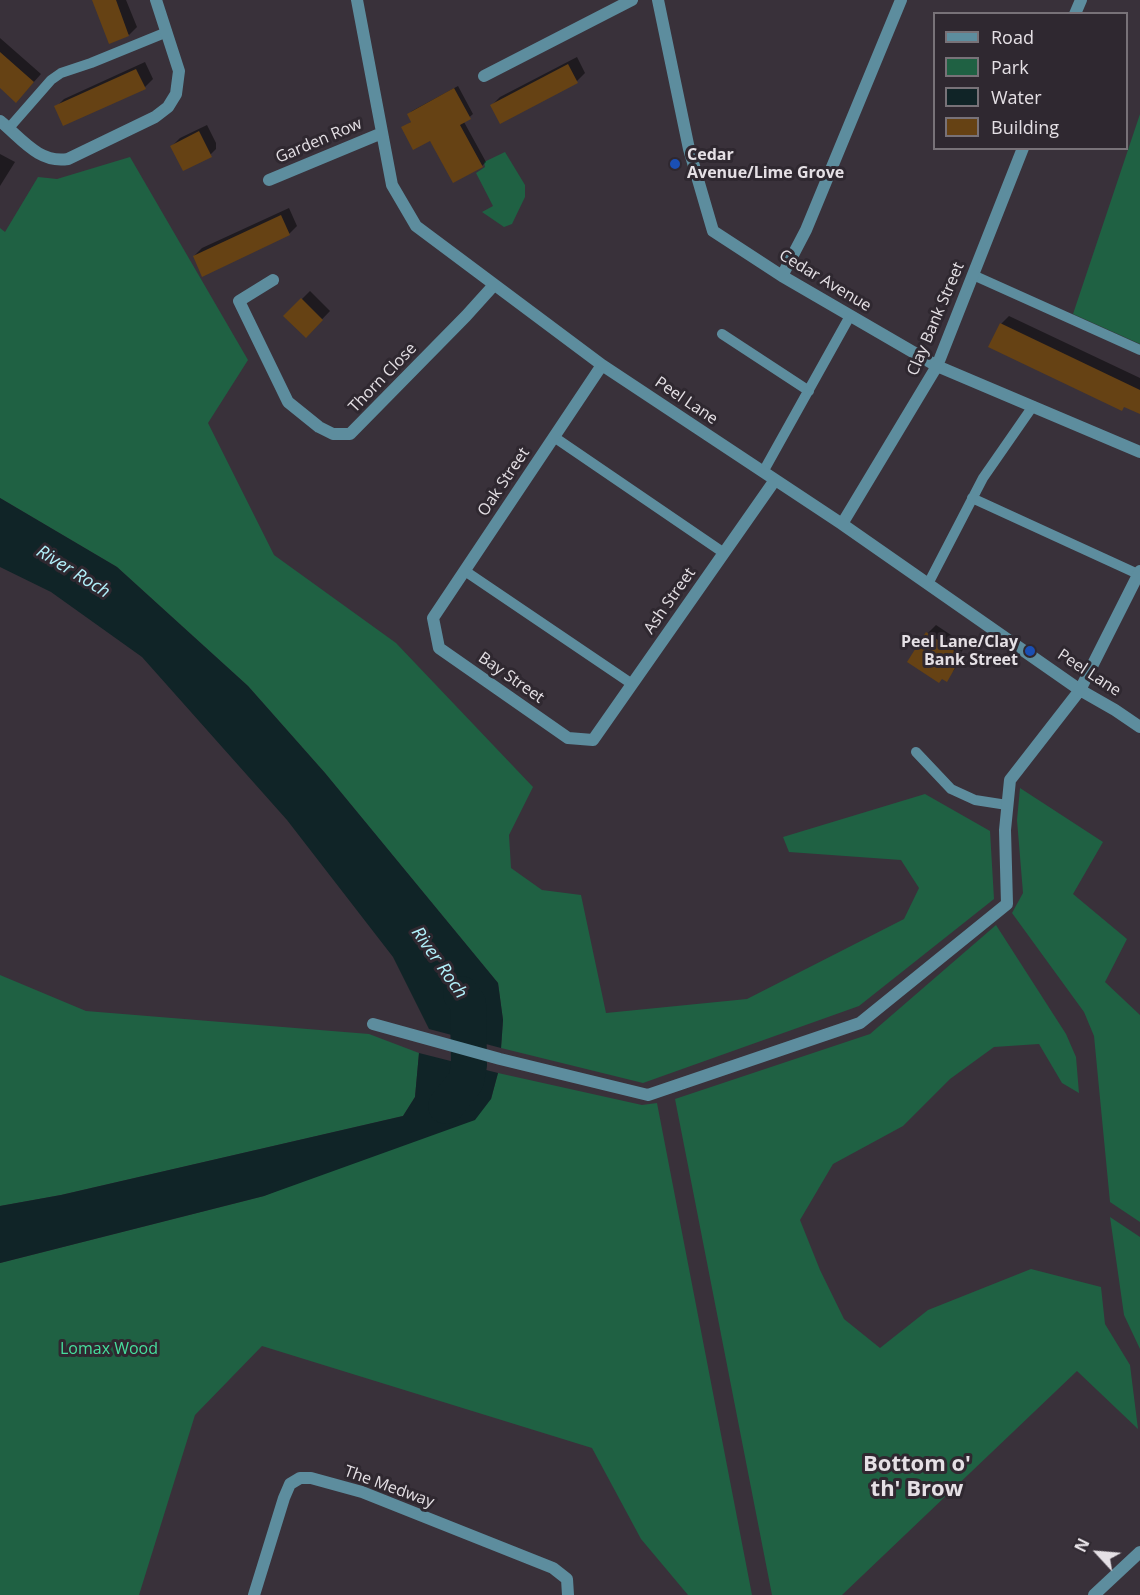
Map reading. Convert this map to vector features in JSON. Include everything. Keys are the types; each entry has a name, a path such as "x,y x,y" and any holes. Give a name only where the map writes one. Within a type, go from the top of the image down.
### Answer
{"street":[{"path":"4,124 41,156 56,161 68,159 155,117 168,108 179,84 179,71 156,0"},
{"name":"Peel Lane","path":"357,0 392,185 416,226 602,365 842,524 1080,690 1140,727"},
{"path":"484,76 632,0"},
{"name":"Cedar Avenue","path":"658,0 689,149 713,231 782,276 937,366 1140,452"},
{"path":"782,276 806,230 901,0"},
{"name":"Garden Row","path":"269,180 382,133"},
{"name":"Clay Bank Street","path":"842,524 937,366 1022,150"},
{"name":"Thorn Close","path":"273,280 239,301 288,402 319,427 333,434 350,435 494,285"},
{"name":"Oak Street","path":"433,618 602,365"},
{"name":"Ash Street","path":"593,740 775,480"},
{"path":"373,1024 500,1059 648,1095 860,1023 1007,904 1005,830 1010,780 1080,690 1140,573"},
{"name":"Bay Street","path":"433,618 439,648 568,738 593,740"},
{"path":"1115,710 1140,716"},
{"name":"The Medway","path":"254,1595 284,1497 290,1484 300,1478 311,1478 362,1492 553,1568 567,1579 568,1595"},
{"path":"1094,1595 1140,1552"}],"lane":[{"path":"4,124 51,80 62,73 167,33"},
{"path":"973,275 1140,350"},
{"path":"763,472 850,316"},
{"path":"722,334 809,390"},
{"path":"928,584 990,466 1033,406"},
{"path":"554,437 724,553"},
{"path":"972,498 1140,573"},
{"path":"465,571 632,684"},
{"path":"916,752 951,789 975,800 1007,805"}],"green space":[{"path":"1140,114 1140,344 1073,314"},
{"path":"505,152 525,185 525,197 512,224 504,227 482,212 493,206 476,173 485,167 484,162"},
{"path":"130,157 248,360 208,423 274,555 396,643 533,787 509,835 511,868 542,890 581,895 606,1013 747,999 904,919 919,888 901,860 789,852 783,837 925,794 990,831 994,899 859,1006 643,1083 501,1048 503,1020 498,983 325,773 248,686 117,567 0,498 0,228 5,232 38,177 57,179"},
{"path":"1020,788 1103,842 1073,894 1127,939 1105,982 1140,1015 1140,1222 1110,1202 1094,1036 1084,1012 1012,913 1023,893 1017,820"},
{"path":"996,925 1066,1034 1076,1057 1079,1093 1062,1083 1039,1044 994,1047 950,1079 903,1126 833,1164 800,1220 820,1270 844,1319 880,1348 928,1310 1031,1269 1101,1287 1105,1324 1130,1365 1138,1429 1077,1371 842,1595 772,1595 675,1099 870,1034"},
{"path":"0,975 86,1011 369,1034 419,1053 415,1097 403,1116 61,1195 0,1206"},
{"name":"Lomax Wood","path":"498,1073 642,1105 657,1103 752,1595 688,1595 641,1539 592,1448 262,1346 195,1415 139,1595 0,1595 0,1263 264,1196 491,1099"},
{"path":"1110,1217 1140,1237 1140,1349 1124,1315"}],"water":[{"path":"0,498 117,567 248,686 325,773 498,983 503,1020 501,1048 429,1029 393,957 287,820 142,657 51,592 0,567"},
{"path":"419,1053 498,1073 491,1099 475,1120 264,1196 0,1263 0,1206 61,1195 403,1116 415,1097"}],"building":[{"path":"92,0 116,0 129,36 109,44"},
{"path":"0,52 34,82 16,103 0,88"},
{"path":"568,64 578,83 500,124 490,105"},
{"path":"136,69 146,89 63,126 54,106"},
{"path":"454,88 471,119 460,125 483,167 453,183 430,141 413,150 401,127 411,122 407,114"},
{"path":"199,131 212,157 183,171 170,146"},
{"path":"281,215 290,235 202,277 193,256"},
{"path":"301,298 323,320 306,338 283,316"},
{"path":"1000,323 1140,390 1140,414 1124,407 1122,411 988,347"},
{"path":"926,632 959,654 951,665 955,668 947,682 942,679 939,683 907,662"}],"waterway":[{"name":"River Roch","path":"446,1106 466,1081 469,1065 468,1003 461,994"}],"place":[{"name":"Cedar Avenue/Lime Grove","path":"675,164"},
{"name":"Peel Lane/Clay Bank Street","path":"1030,651"}],"district":[{"name":"Bottom o' th' Brow","path":"917,1478"}]}
